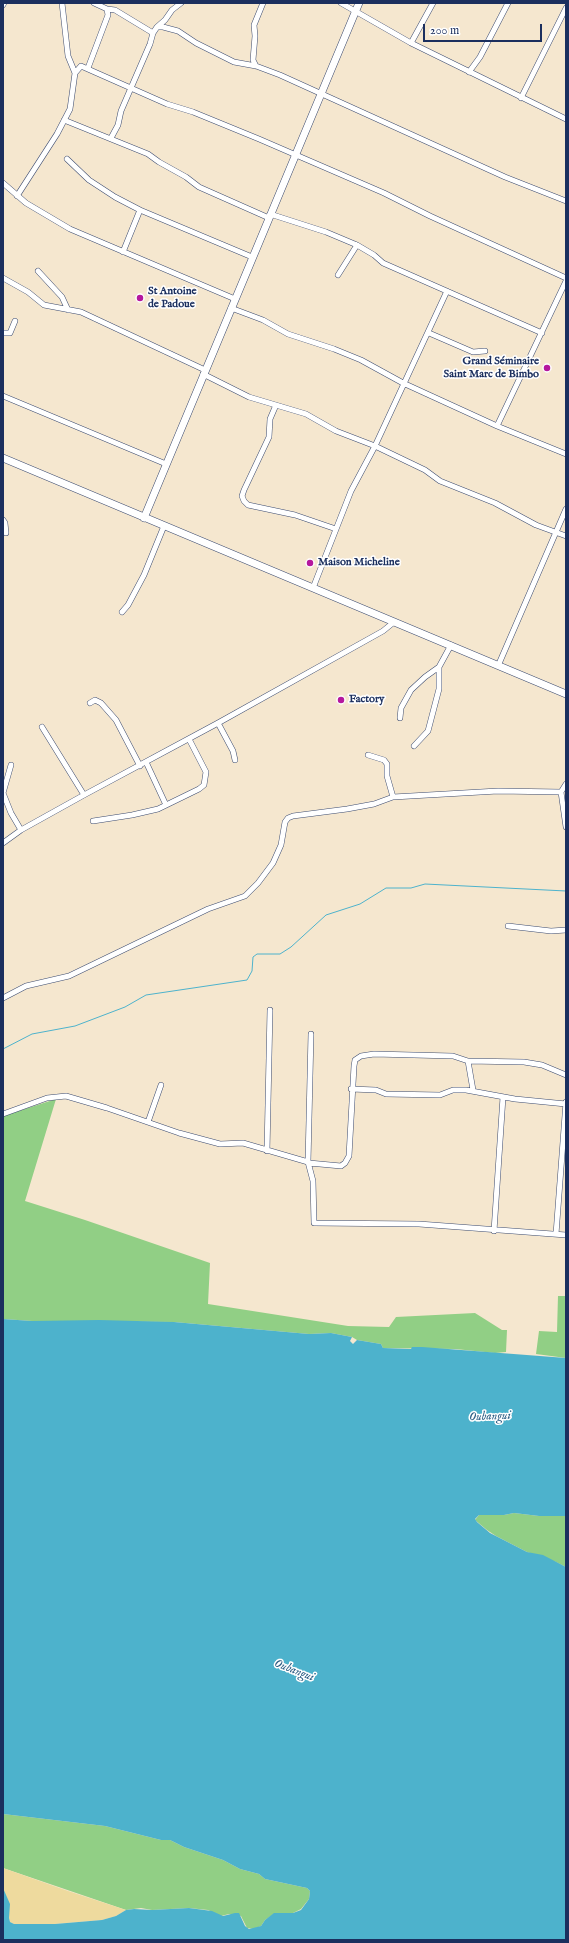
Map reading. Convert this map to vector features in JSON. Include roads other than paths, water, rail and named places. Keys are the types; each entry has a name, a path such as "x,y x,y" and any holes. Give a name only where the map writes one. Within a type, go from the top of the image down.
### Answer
{"main road":[{"path":"144,518 359,3"},
{"path":"3,458 566,694"}],"street":[{"path":"17,196 57,134 70,109 75,73 68,56 62,3"},
{"path":"94,3 107,9 115,10 153,33"},
{"path":"111,138 118,125 131,87 150,44 153,33 172,10 181,3"},
{"path":"256,66 253,60 255,36 254,25 263,3"},
{"path":"341,3 411,43 566,119"},
{"path":"411,43 433,3"},
{"path":"469,72 480,57 508,3"},
{"path":"521,98 566,8"},
{"path":"88,68 108,15 107,9"},
{"path":"157,27 178,31 196,43 234,62 256,66 280,75 320,95 505,177 566,201"},
{"path":"75,73 81,66 88,68 167,104 192,112 296,155 407,204 566,280 497,426"},
{"path":"64,120 148,154 186,177 199,187 270,216 326,232 357,245 374,255 383,264 542,333"},
{"path":"67,159 89,180 100,188 140,210 252,257"},
{"path":"3,183 17,196 70,229 235,299"},
{"path":"123,252 140,210"},
{"path":"338,275 357,245"},
{"path":"38,271 62,297 68,310"},
{"path":"3,278 28,292 44,305 81,312 204,372 249,397 306,414 336,431 375,446 425,470 440,481 495,503 536,525 556,531 566,536"},
{"path":"313,588 351,491 375,446 403,383 429,333 447,291"},
{"path":"231,308 263,320 288,334 341,351 403,383 497,426 566,454"},
{"path":"3,333 10,333 15,321"},
{"path":"429,333 473,352 485,352"},
{"path":"3,396 166,464"},
{"path":"276,405 270,419 269,437 244,490 242,496 244,501 248,505 295,515 336,529"},
{"path":"498,666 566,510"},
{"path":"3,520 5,523 6,532"},
{"path":"122,612 128,605 144,575 164,526"},
{"path":"3,843 21,830 218,724 383,631 394,622"},
{"path":"400,718 401,708 411,690 439,666 451,645"},
{"path":"414,746 428,730 439,689 439,666"},
{"path":"90,703 95,700 101,703 116,720 140,766"},
{"path":"218,724 233,751 235,760"},
{"path":"42,727 84,795"},
{"path":"93,821 132,816 166,805 200,789 204,785 206,772 190,739"},
{"path":"368,755 384,760 387,764 387,776 393,797"},
{"path":"146,762 166,805"},
{"path":"11,765 5,781 3,793 11,813 21,830"},
{"path":"566,784 561,792 566,827"},
{"path":"3,998 26,986 69,976 208,909 245,896 258,883 273,863 278,852 285,822 288,818 374,804 393,797 498,791 561,792"},
{"path":"508,926 551,931 566,930"},
{"path":"267,1151 270,1010"},
{"path":"311,1034 308,1163 312,1181 314,1223 419,1224 494,1231 566,1235"},
{"path":"3,1114 47,1098 66,1096 179,1133 220,1144 243,1143 308,1163 341,1166 345,1163 349,1156 351,1089 355,1060 361,1056 374,1054 453,1056 468,1061 530,1063 542,1065 566,1075"},
{"path":"468,1061 473,1090"},
{"path":"148,1122 160,1085"},
{"path":"351,1089 376,1090 386,1094 440,1095 453,1090 473,1090 503,1097 566,1103 556,1234"},
{"path":"494,1231 503,1097"}],"water":[{"name":"Oubangui","path":"3,1319 32,1321 99,1320 174,1322 309,1334 331,1333 352,1337 350,1341 353,1344 357,1340 381,1344 383,1348 411,1349 412,1347 422,1347 566,1358 566,1516 539,1516 514,1513 504,1515 479,1515 475,1519 490,1533 527,1552 543,1555 566,1567 566,1940 3,1940 3,1888 10,1904 10,1922 14,1924 55,1924 102,1920 116,1916 126,1910 189,1908 212,1911 223,1916 239,1913 245,1926 249,1929 261,1926 265,1920 274,1913 293,1913 301,1910 309,1899 310,1891 307,1888 265,1879 259,1874 240,1869 223,1860 184,1847 170,1840 161,1840 105,1826 3,1814"}],"waterway":[{"path":"3,1049 32,1034 75,1026 125,1007 146,995 247,980 252,971 253,957 257,954 280,954 291,947 326,915 360,904 386,888 411,888 425,884 566,891"}],"place":[{"name":"St Antoine de Padoue","path":"140,298"},
{"name":"Grand Séminaire Saint Marc de Bimbo","path":"547,368"},
{"name":"Maison Micheline","path":"310,563"},
{"name":"Factory","path":"341,700"}]}
